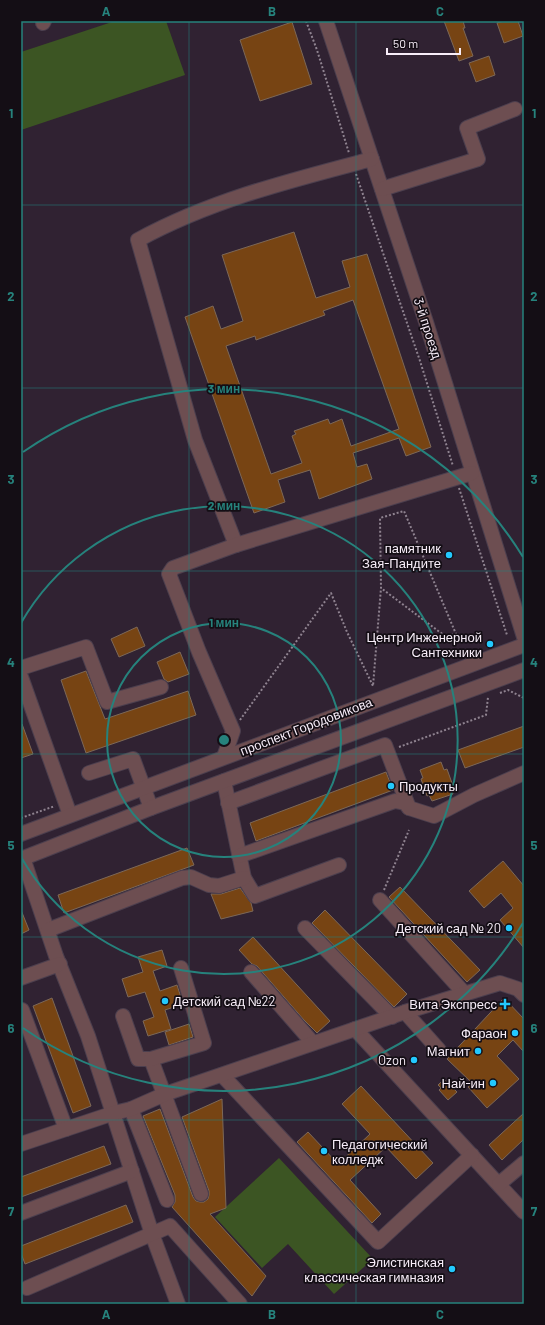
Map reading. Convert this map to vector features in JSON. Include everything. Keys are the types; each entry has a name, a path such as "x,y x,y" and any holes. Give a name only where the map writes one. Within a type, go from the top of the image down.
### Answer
{"street":[{"name":"3-й проезд","path":"326,21 429,330 524,637"},
{"path":"382,189 478,159 467,128 515,109"},
{"path":"236,545 195,440 138,240 195,212 272,186 372,159"},
{"path":"224,757 233,731 199,652 169,574 173,568 236,545 472,473"},
{"name":"проспект Городовикова","path":"21,834 68,809 143,788 524,645"},
{"path":"21,668 86,647 107,702 161,686"},
{"name":"проспект Городовикова","path":"22,858 151,808 524,670"},
{"path":"21,677 68,809"},
{"path":"378,725 409,808"},
{"path":"228,803 385,745"},
{"path":"89,773 133,759 151,808"},
{"path":"239,856 395,801 405,803 409,808 434,816 474,795 524,773"},
{"path":"224,781 244,878 255,896 339,865"},
{"path":"22,858 60,964 88,1036 152,1234 178,1304"},
{"path":"48,930 182,878 191,878 209,885 219,886 244,878"},
{"path":"380,900 465,994"},
{"path":"305,928 439,1050"},
{"path":"21,978 60,964"},
{"path":"123,1016 138,1059 151,1059 204,1042 181,968"},
{"path":"250,972 313,1043"},
{"path":"21,1144 114,1113 131,1109 165,1094 399,1014 500,983 518,988 524,995"},
{"path":"22,1010 66,1129"},
{"path":"355,1029 524,1212"},
{"path":"151,1059 201,1194"},
{"path":"222,1075 378,1242 472,1155"},
{"path":"131,1109 167,1200"},
{"path":"499,1184 524,1162"},
{"path":"21,1213 132,1171"},
{"path":"27,1288 170,1226 240,1304"}],"path":[{"path":"306,21 317,50 352,164 420,361 507,635"},
{"path":"233,731 331,593 347,632 373,686 381,588 380,518 404,511 456,634 445,636 381,588"},
{"path":"385,745 397,748 486,715 488,697 508,690 524,698"},
{"path":"21,818 68,809"},
{"path":"380,900 409,830"}],"green space":[{"path":"115,21 166,21 185,75 21,130 21,52"},
{"path":"279,1158 373,1259 334,1294 288,1244 262,1268 215,1217"}],"building":[{"path":"444,21 463,21 465,28 463,28 473,56 459,61"},
{"path":"504,21 518,21 523,36 504,43 497,23"},
{"path":"292,22 312,84 260,101 240,40"},
{"path":"489,56 495,75 476,82 469,63"},
{"path":"294,232 316,298 350,287 342,261 367,254 431,447 406,456 399,438 353,453 357,467 367,464 372,479 319,499 310,470 278,480 285,502 254,513 185,317 213,306 221,329 243,321 222,255","holes":["353,300 399,429 351,446 342,419 330,424 328,419 294,431 296,434 292,436 302,463 271,474 226,346 255,336 256,340 325,315 323,311"]},
{"path":"137,627 145,646 119,657 111,639"},
{"path":"180,652 189,674 168,682 164,679 157,662"},
{"path":"86,671 105,719 188,691 196,715 86,753 61,680"},
{"path":"21,724 33,754 21,758"},
{"path":"524,726 524,747 465,768 458,750"},
{"path":"441,762 444,770 447,769 453,786 451,787 453,794 432,801 429,795 427,796 421,779 423,778 420,770"},
{"path":"386,772 393,790 256,841 250,823"},
{"path":"187,848 194,865 64,913 58,895"},
{"name":"Детский сад № 20","path":"503,861 524,886 524,948 500,920 513,908 501,893 484,908 469,891"},
{"path":"400,887 480,970 467,982 389,897"},
{"path":"240,888 251,903 253,911 221,919 211,894 221,894"},
{"path":"21,910 29,930 21,934"},
{"path":"325,910 407,994 394,1007 312,923"},
{"path":"253,937 330,1021 317,1033 257,966 252,964 239,950"},
{"name":"Детский сад №22","path":"162,950 167,966 153,971 160,991 177,985 183,1004 165,1010 171,1029 148,1036 143,1021 154,1017 145,992 128,997 122,979 143,972 138,957"},
{"path":"52,998 91,1106 73,1113 33,1006"},
{"path":"504,998 524,1019 524,1052 513,1040 497,1056 519,1079 487,1108 468,1087 472,1083 447,1059"},
{"path":"189,1024 193,1037 169,1045 165,1032"},
{"path":"444,1079 457,1092 448,1100 439,1090 441,1088 438,1085"},
{"path":"361,1086 433,1163 416,1179 386,1147 350,1180 381,1214 372,1223 297,1142 308,1132 338,1164 370,1134 342,1104"},
{"path":"222,1099 226,1208 210,1214 266,1276 252,1296 172,1207 175,1202 175,1195 143,1116 160,1109 193,1197 196,1201 204,1202 208,1199 209,1191 182,1117"},
{"path":"524,1113 524,1139 502,1160 489,1145"},
{"path":"104,1146 111,1164 21,1197 21,1177"},
{"path":"126,1205 133,1222 25,1264 21,1253 21,1246"}],"place":[{"name":"памятник Зая-Пандите","path":"449,555"},
{"name":"Центр Инженерной Сантехники","path":"490,644"},
{"name":"Продукты","path":"391,786"},
{"name":"Детский сад № 20","path":"509,928"},
{"name":"Детский сад №22","path":"165,1001"},
{"name":"Вита Экспресс","path":"505,1004"},
{"name":"Фараон","path":"515,1033"},
{"name":"Магнит","path":"478,1051"},
{"name":"Ozon","path":"414,1060"},
{"name":"Най-ин","path":"493,1083"},
{"name":"Педагогический колледж","path":"324,1151"},
{"name":"Элистинская классическая гимназия","path":"452,1269"}]}
